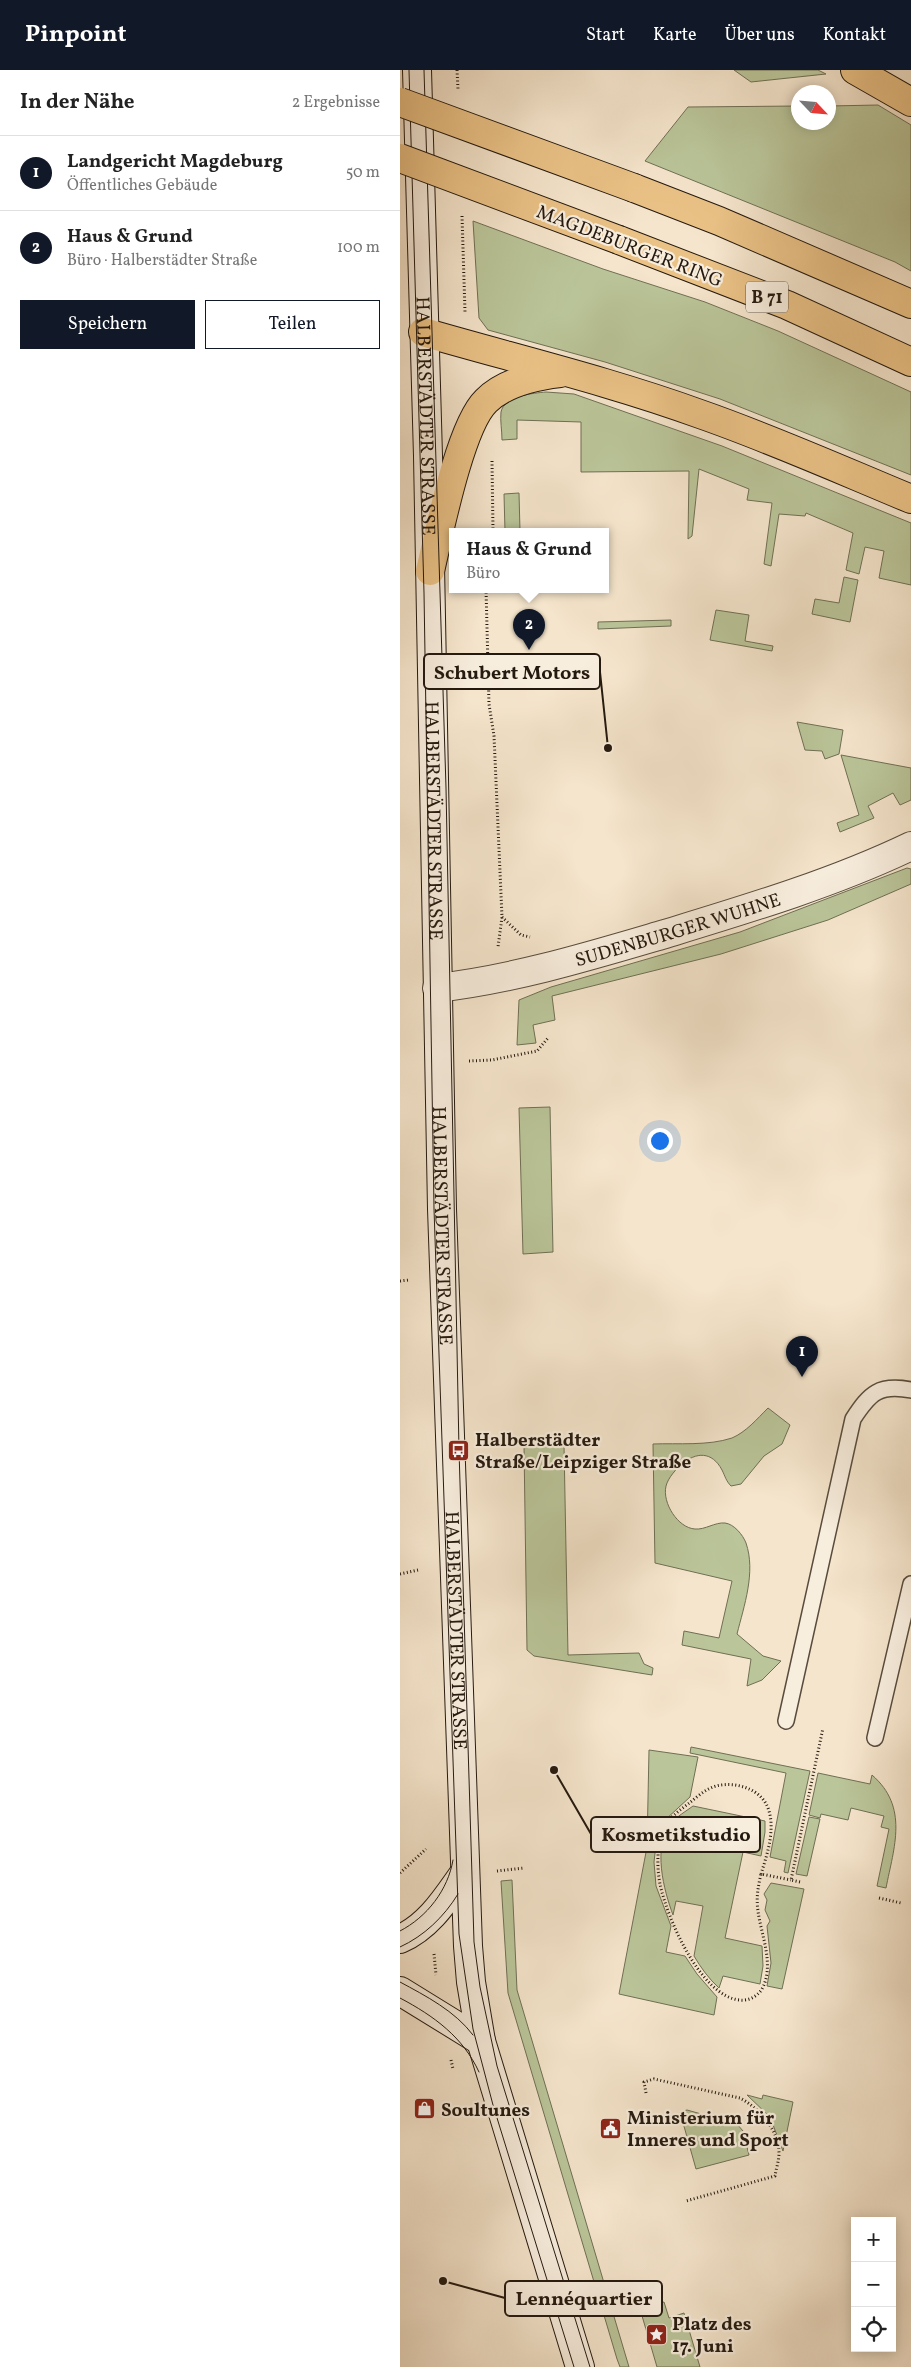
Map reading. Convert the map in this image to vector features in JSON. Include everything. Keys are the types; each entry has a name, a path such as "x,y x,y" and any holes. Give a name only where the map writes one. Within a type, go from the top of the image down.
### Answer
{"highway":[{"path":"855,70 911,102"},
{"path":"400,102 719,221 911,304"},
{"name":"MAGDEBURGER RING","path":"400,158 787,305 911,362"},
{"path":"423,332 570,372 699,413 763,437 911,499"},
{"path":"430,571 448,498 468,432 479,410 495,394 526,379 570,372"}],"main road":[{"name":"HALBERSTÄDTER STRASSE","path":"416,70 430,571 442,1209 469,1964 481,2041 580,2367"},
{"name":"SUDENBURGER WUHNE","path":"437,988 495,979 575,960 734,913 836,877 911,846"},
{"path":"400,1939 407,1936 439,1910 465,1872"},
{"path":"400,1991 481,2041"}],"lane":[{"path":"786,1721 853,1419 867,1398 874,1394 888,1388 911,1390"},
{"path":"875,1738 911,1584"}],"path":[{"path":"492,457 493,528"},
{"path":"486,593 489,704 494,736 502,916 500,928"},
{"path":"492,1060 537,1051 548,1038"},
{"path":"400,1281 409,1280"},
{"path":"400,1574 418,1570"},
{"path":"791,1880 823,1728"},
{"path":"731,1785 750,1789 764,1800 769,1810 771,1822 768,1848 761,1874 757,1895 758,1911 767,1954 765,1980 762,1989 756,1996 748,2000 732,1999 718,1992 701,1974 689,1955 664,1900 658,1863 664,1829 675,1814 711,1789 731,1785"},
{"path":"400,1873 426,1849"},
{"path":"501,1870 524,1868"},
{"path":"761,1874 800,1882"},
{"path":"879,1898 901,1903"},
{"path":"646,2093 644,2082 654,2080 740,2098 750,2103 761,2114 775,2138 779,2153 775,2176 686,2201"}],"green space":[{"path":"734,70 818,70 826,74 751,82"},
{"path":"878,105 911,125 911,271 895,262 645,161 688,107 791,106 791,130 836,130 836,106"},
{"path":"473,221 603,269 705,302 778,331 911,392 911,475 720,399 605,362 488,330 479,318"},
{"path":"546,392 574,394 722,446 911,523 911,585 879,578 884,551 865,547 859,574 846,570 853,533 806,513 805,516 779,514 771,566 764,564 772,503 747,500 749,489 699,469 692,536 688,539 689,471 581,472 581,422 517,420 517,439 502,440 501,412 503,407 520,396"},
{"path":"519,493 520,528 505,528 504,494"},
{"path":"844,577 858,580 850,622 812,614 815,599 839,603"},
{"path":"716,610 749,615 745,641 773,646 772,651 710,640"},
{"path":"671,620 671,626 598,629 598,622"},
{"path":"797,722 843,730 839,754 825,759 822,751 805,750"},
{"path":"841,755 911,768 911,800 900,805 893,793 868,806 874,818 840,832 837,823 859,815"},
{"path":"907,868 911,869 911,884 828,920 721,954 552,996 555,1020 533,1025 536,1043 517,1045 519,1000 551,987 740,932"},
{"path":"550,1107 553,1252 523,1254 519,1108"},
{"path":"768,1408 790,1425 782,1444 764,1456 741,1484 731,1486 714,1459 704,1455 693,1457 682,1464 670,1477 665,1493 666,1500 673,1514 689,1528 699,1529 725,1523 732,1525 738,1530 746,1543 750,1566 748,1589 737,1634 763,1656 781,1661 762,1680 747,1686 751,1659 682,1645 684,1631 719,1638 732,1581 655,1563 653,1444 723,1441 747,1429"},
{"path":"564,1445 568,1655 639,1653 644,1664 653,1668 652,1675 534,1656 527,1650 524,1446"},
{"path":"691,1747 810,1771 788,1873 784,1872 786,1861 770,1857 786,1773 690,1753"},
{"path":"649,1750 698,1757 690,1797 665,1820 657,1836 654,1862 656,1886 671,1926 666,1952 685,1956 697,1974 717,1997 714,2015 619,1994 647,1847"},
{"path":"818,1773 870,1784 872,1775 884,1787 891,1800 896,1828 886,1888 877,1886 889,1829 881,1827 884,1816 851,1808 848,1820 821,1814 820,1818 809,1815"},
{"path":"693,1806 765,1821 761,1856 743,1852 725,1938 762,1946 763,1966 760,1984 723,1976 719,1988 705,1973 694,1956 703,1906 676,1901 673,1915 661,1869 662,1844 665,1833 671,1824 678,1816"},
{"path":"809,1817 820,1819 807,1876 796,1874"},
{"path":"512,1880 517,1990 629,2367 620,2367 617,2359 508,1993 501,1881"},
{"path":"771,1883 804,1889 782,1989 767,1986 771,1963 767,1926 770,1921 765,1910 767,1900 764,1894"},
{"path":"747,2095 762,2099 763,2095 793,2102 783,2151 770,2117"},
{"path":"687,2110 737,2124 743,2131 749,2155 696,2169 680,2112"},
{"path":"664,2302 669,2318 684,2313 700,2367 657,2367 640,2309"}],"tram line":[{"path":"409,70 424,593 434,1209 459,1934 473,2029 493,2105 574,2367"},
{"path":"424,70 446,788 459,1450 474,1942 480,1987 497,2066 590,2367"},
{"path":"400,1931 419,1918 435,1901 446,1882 453,1860"},
{"path":"400,1947 409,1943 433,1925 458,1894"},
{"path":"400,1982 449,2011 473,2035"},
{"path":"400,1998 436,2020 456,2038 465,2048 479,2072"}],"place":[{"name":"Haus & Grund","path":"529,650"},
{"name":"Schubert Motors","path":"608,748"},
{"name":"Landgericht Magdeburg","path":"802,1377"},
{"name":"Halberstädter Straße/Leipziger Straße","path":"459,1450"},
{"name":"Kosmetikstudio","path":"554,1770"},
{"name":"Soultunes","path":"425,2109"},
{"name":"Ministerium für Inneres und Sport","path":"611,2128"},
{"name":"Lennéquartier","path":"443,2281"},
{"name":"Platz des 17. Juni","path":"656,2334"}]}
